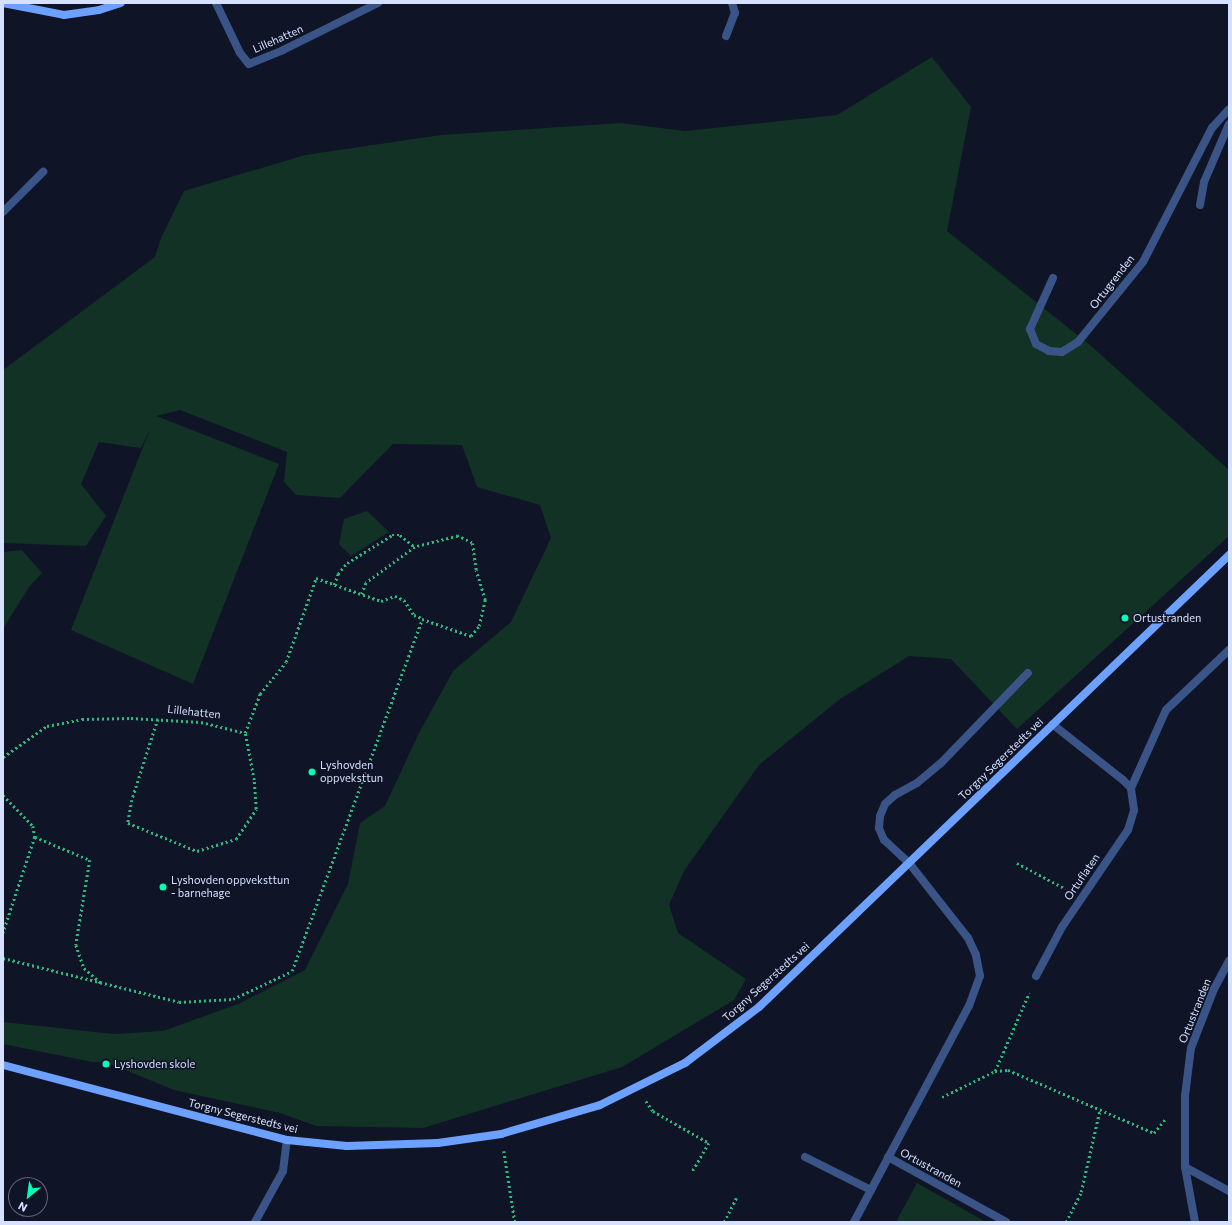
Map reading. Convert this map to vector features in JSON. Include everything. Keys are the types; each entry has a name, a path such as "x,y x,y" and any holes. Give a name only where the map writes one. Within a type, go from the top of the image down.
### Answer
{"main road":[{"path":"3,4 64,15 99,10 121,3"},
{"name":"Torgny Segerstedts vei","path":"3,1064 50,1075 232,1127 287,1140 347,1146 386,1146 438,1143 502,1134 600,1105 685,1063 759,1007 1229,555"}],"street":[{"name":"Lillehatten","path":"216,3 240,53 249,64 283,50 378,3"},
{"path":"726,36 735,13 732,3"},
{"name":"Ortugrenden","path":"1052,278 1030,329 1036,344 1049,351 1062,352 1078,342 1142,262 1212,128 1229,109"},
{"path":"1200,205 1204,182 1229,124"},
{"path":"3,212 43,172"},
{"path":"1052,724 1130,788 1166,710 1229,650"},
{"path":"854,1222 969,1006 980,976 976,955 968,938 909,863 884,840 880,816 885,804 895,795 916,784 941,763 1028,673"},
{"name":"Ortuflaten","path":"1036,976 1062,927 1128,830 1134,810 1130,788"},
{"name":"Ortustranden","path":"1195,1222 1185,1168 1185,1096 1191,1048 1214,989 1229,961"},
{"path":"255,1222 283,1171 287,1140"},
{"path":"805,1157 871,1190"},
{"name":"Ortustranden","path":"888,1157 1006,1222"},
{"path":"1185,1168 1229,1191"}],"path":[{"path":"334,585 338,574 347,563 392,535 400,536 415,547"},
{"path":"158,719 132,800 128,823 197,851 236,840 256,809 254,780 245,733 260,694 286,662 316,578 334,585 362,594 381,600 395,596 404,600 414,615 471,636 479,626 484,600 476,570 472,543 458,536 415,547 366,583 362,594"},
{"path":"3,958 101,984 179,1002 233,999 292,971 422,619"},
{"name":"Lillehatten","path":"3,757 47,726 82,719 158,719 217,724 245,733"},
{"path":"3,795 33,826 35,837 3,934"},
{"path":"35,837 90,860 76,945 84,968 101,984"},
{"path":"1017,863 1071,892"},
{"path":"995,1071 1036,976"},
{"path":"922,1095 942,1097 995,1071 1008,1070 1154,1132 1185,1096"},
{"path":"1066,1222 1081,1192 1100,1109"},
{"path":"653,1111 709,1143 692,1173"},
{"path":"502,1134 515,1222"},
{"path":"724,1222 737,1198"}],"green space":[{"path":"932,57 971,107 947,231 1090,345 1229,470 1229,536 1017,729 951,659 909,656 840,699 759,765 684,871 669,905 678,933 746,979 734,1000 622,1067 423,1128 316,1126 280,1113 174,1090 106,1062 92,1062 3,1044 3,1022 114,1034 163,1031 238,1004 305,970 348,884 360,823 385,806 418,735 453,671 511,622 551,538 540,505 477,487 462,445 393,444 340,498 296,495 284,482 287,452 180,410 156,416 279,464 193,684 71,630 150,429 141,448 99,442 81,484 106,516 86,546 3,543 3,370 155,257 161,238 184,191 305,155 441,135 621,123 685,131 837,115"},
{"path":"367,511 389,532 351,556 339,544 344,519"},
{"path":"22,550 42,573 29,587 3,629 3,552"},
{"path":"917,1183 986,1222 896,1222"}],"place":[{"name":"Ortustranden","path":"1125,618"},
{"name":"Lyshovden oppveksttun","path":"312,772"},
{"name":"Lyshovden oppveksttun - barnehage","path":"163,887"},
{"name":"Lyshovden skole","path":"106,1064"}]}
